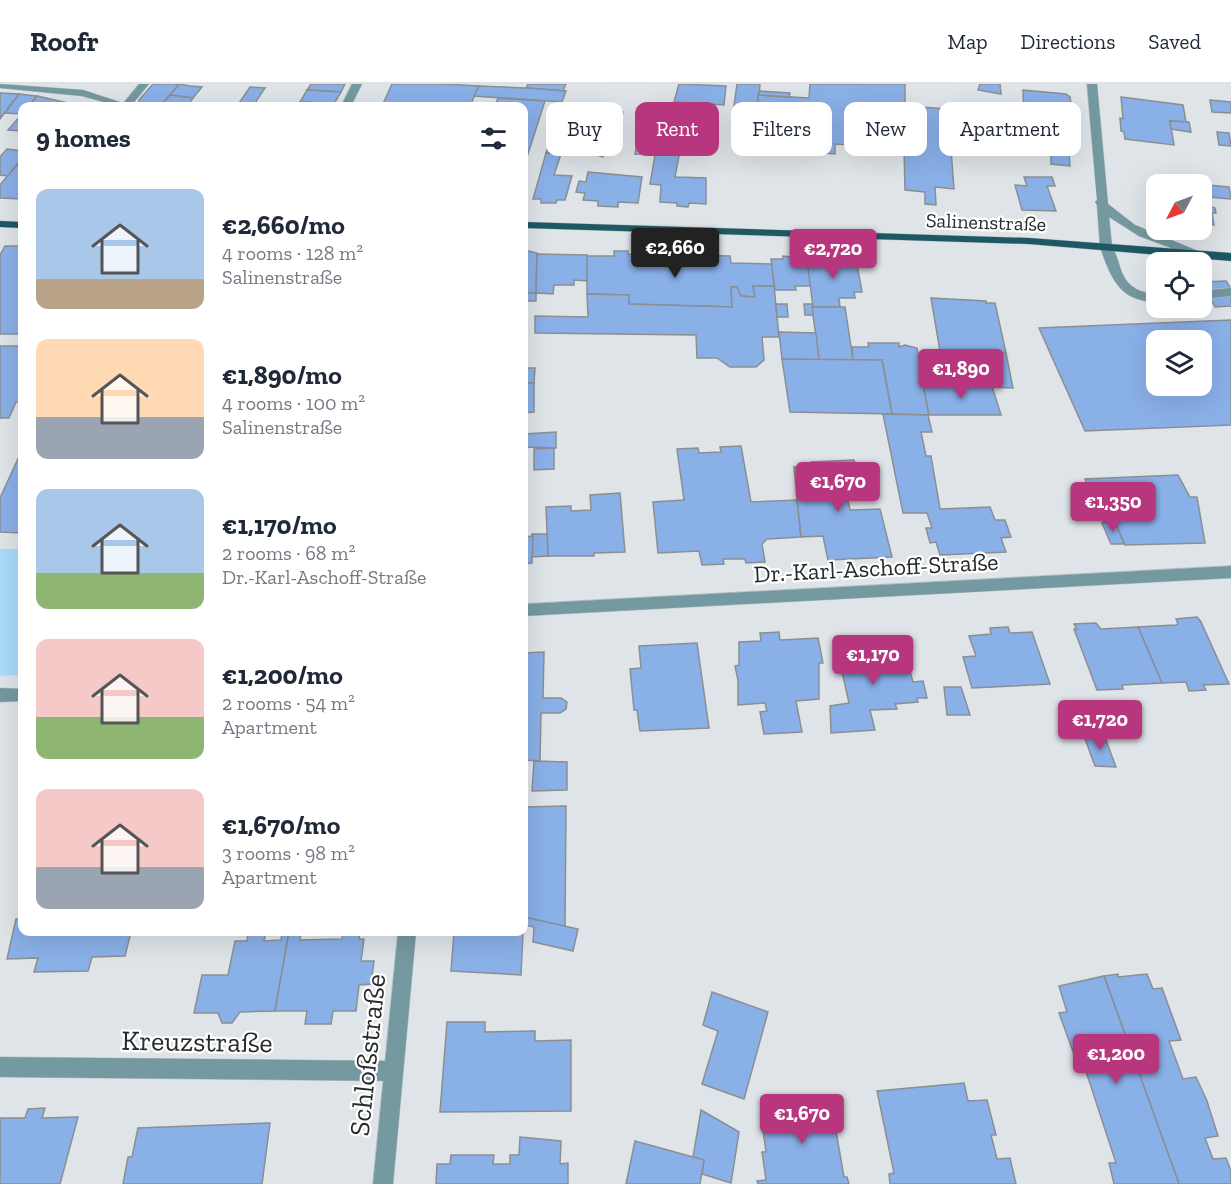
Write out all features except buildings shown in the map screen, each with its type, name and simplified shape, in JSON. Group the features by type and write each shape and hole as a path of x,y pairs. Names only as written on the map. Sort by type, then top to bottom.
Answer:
{"main road":[{"path":"0,224 18,225"},
{"name":"Salinenstraße","path":"528,225 1029,241 1179,252"},
{"name":"Salinenstraße","path":"1212,255 1231,257"}],"street":[{"path":"130,102 144,84"},
{"path":"348,102 357,84"},
{"path":"1092,84 1100,202 1106,247 1125,289 1140,297 1146,297"},
{"path":"0,86 83,93 113,102"},
{"path":"1100,202 1114,216 1134,228 1192,252"},
{"path":"1212,294 1231,292"},
{"name":"Dr.-Karl-Aschoff-Straße","path":"528,610 1231,572"},
{"path":"0,695 18,695"},
{"name":"Schloßstraße","path":"383,1184 407,936"},
{"name":"Kreuzstraße","path":"0,1067 393,1071"}],"shaded area":[{"path":"0,549 18,549 18,675 0,676"}]}
